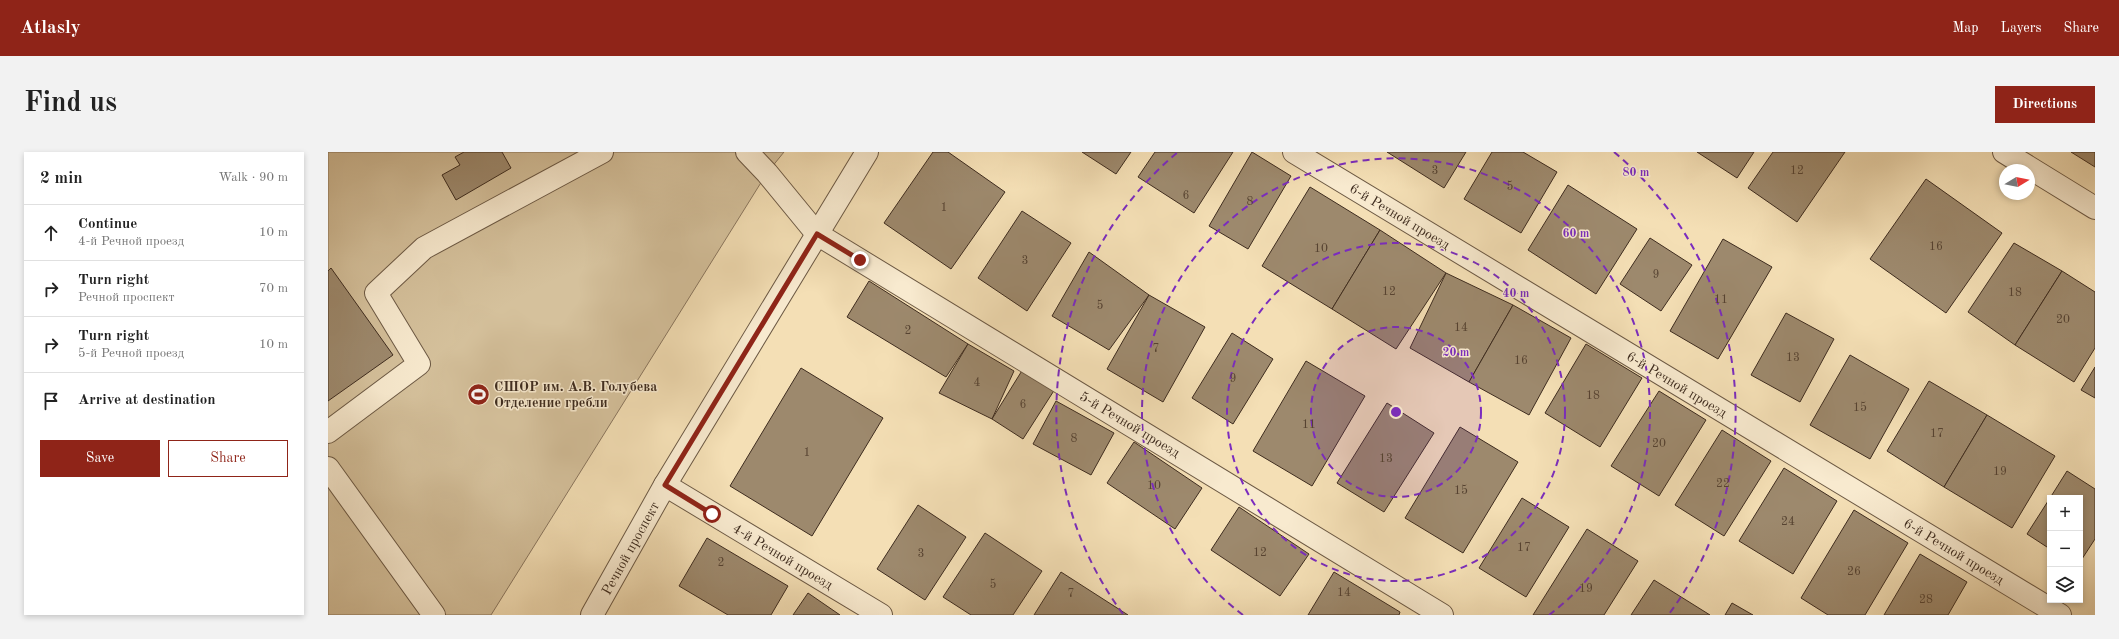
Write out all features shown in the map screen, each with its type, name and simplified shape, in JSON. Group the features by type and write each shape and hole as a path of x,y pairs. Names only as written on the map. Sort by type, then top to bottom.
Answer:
{"street":[{"path":"328,432 418,364 376,293 424,248 602,152"},
{"name":"5-й Речной проезд","path":"747,152 767,173 817,234 1442,615"},
{"name":"Речной проспект","path":"592,615 665,485 867,152"},
{"name":"6-й Речной проезд","path":"1294,152 2060,615"},
{"path":"2004,152 2095,208"},
{"path":"328,468 434,615"},
{"name":"4-й Речной проезд","path":"665,485 881,615"}],"shaded area":[{"name":"СШОР им. А.В. Голубева Отделение гребли","path":"328,152 784,152 767,173 491,615 328,615"}],"building":[{"path":"464,152 502,152 511,168 456,200 442,175 460,165 455,157"},
{"path":"933,152 948,152 1005,192 951,269 884,223"},
{"path":"1082,152 1131,152 1116,174"},
{"path":"1155,152 1233,152 1194,213 1138,177"},
{"path":"1252,152 1291,176 1248,249 1209,226"},
{"path":"1387,152 1466,152 1444,188"},
{"path":"1492,152 1523,152 1557,172 1521,233 1464,199"},
{"path":"1697,152 1754,152 1737,178"},
{"path":"1773,152 1845,152 1797,222 1748,188"},
{"path":"2071,152 2095,152 2095,167"},
{"path":"1926,179 2002,233 1946,313 1870,259"},
{"path":"1568,185 1637,229 1596,294 1528,250"},
{"path":"1310,187 1380,230 1332,309 1262,266"},
{"path":"1022,211 1071,243 1027,311 978,278"},
{"path":"1380,230 1446,273 1396,349 1332,309"},
{"path":"1650,238 1692,265 1661,311 1620,284"},
{"path":"1723,239 1772,267 1718,359 1670,331"},
{"path":"2014,243 2062,271 2015,345 1968,312"},
{"path":"1089,252 1149,295 1109,350 1052,316"},
{"path":"331,268 393,355 328,401 328,271"},
{"path":"2062,271 2095,292 2095,348 2074,382 2015,345"},
{"path":"1446,273 1513,305 1469,382 1410,348"},
{"path":"869,281 968,344 946,377 847,317"},
{"path":"1149,295 1205,327 1163,402 1107,369"},
{"path":"1513,305 1571,338 1529,415 1469,382"},
{"path":"1786,313 1834,339 1800,402 1751,375"},
{"path":"1232,333 1273,359 1233,424 1192,398"},
{"path":"968,344 1014,371 992,419 939,393"},
{"path":"1586,344 1642,378 1600,447 1545,413"},
{"path":"1850,355 1909,389 1870,459 1810,425"},
{"path":"1306,361 1365,396 1312,486 1253,451"},
{"path":"2095,367 2095,398 2081,390"},
{"path":"801,368 883,418 812,536 730,486"},
{"path":"1023,369 1055,389 1023,439 992,419"},
{"path":"1929,381 1987,415 1944,487 1887,451"},
{"path":"1659,391 1706,420 1659,496 1611,466"},
{"path":"1056,401 1114,433 1091,475 1033,444"},
{"path":"1387,403 1434,433 1384,512 1337,483"},
{"path":"1987,415 2055,456 2012,528 1944,487"},
{"path":"1460,427 1518,462 1463,553 1405,518"},
{"path":"1722,430 1771,461 1724,536 1675,505"},
{"path":"1134,442 1202,488 1175,529 1107,483"},
{"path":"1784,468 1837,501 1793,574 1739,541"},
{"path":"2067,471 2095,489 2095,539 2083,557 2083,495 2052,495"},
{"path":"1522,498 1569,527 1526,597 1479,568"},
{"path":"2047,503 2047,547 2027,534"},
{"path":"918,505 966,537 925,600 877,569"},
{"path":"1239,507 1309,554 1280,596 1211,550"},
{"path":"1854,510 1908,543 1865,615 1828,615 1801,598"},
{"path":"1587,529 1638,561 1604,615 1533,615"},
{"path":"985,533 1042,571 1013,615 971,615 943,597"},
{"path":"707,538 788,586 771,615 728,615 679,586"},
{"path":"1920,554 1967,582 1948,615 1884,615"},
{"path":"1061,572 1128,615 1034,615"},
{"path":"1334,572 1400,612 1399,615 1308,615"},
{"path":"1654,580 1710,615 1631,615"},
{"path":"808,593 840,615 793,615"},
{"path":"1732,603 1753,615 1725,615"}],"place":[{"name":"СШОР им. А.В. Голубева Отделение гребли","path":"478,394"}],"route":[{"path":"712,514 665,485 817,234 860,260"}]}
